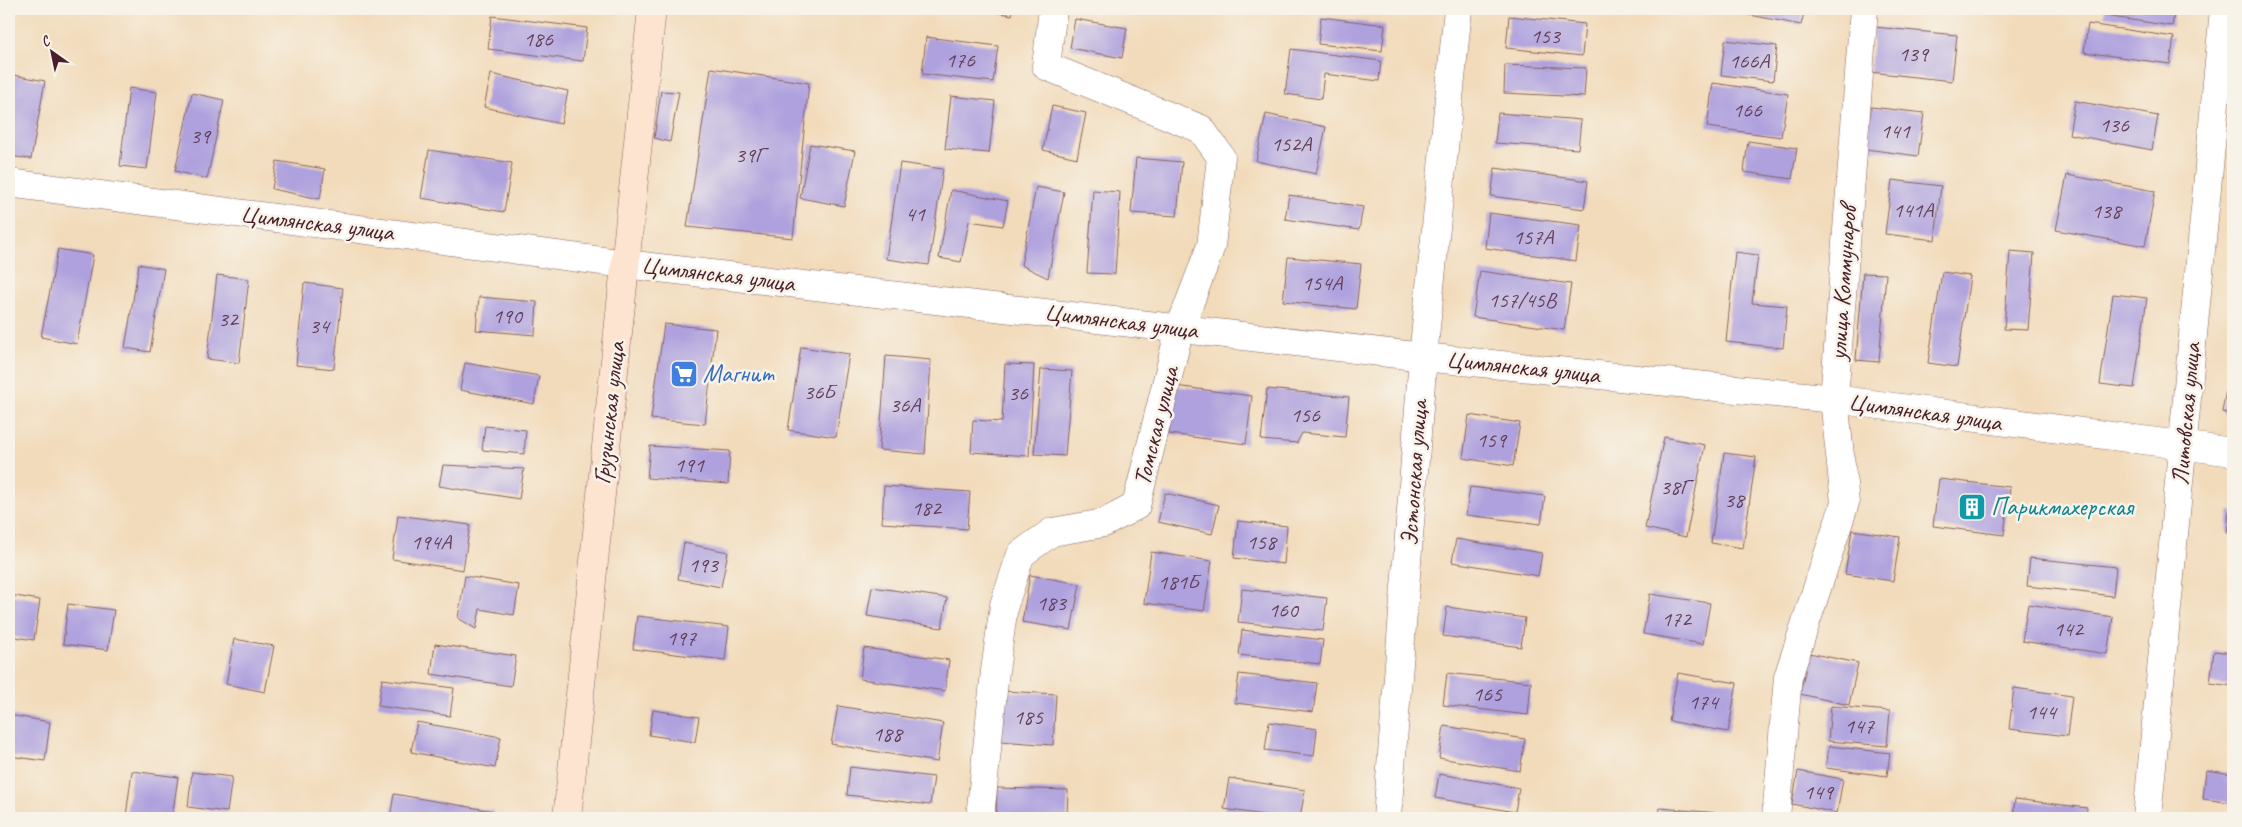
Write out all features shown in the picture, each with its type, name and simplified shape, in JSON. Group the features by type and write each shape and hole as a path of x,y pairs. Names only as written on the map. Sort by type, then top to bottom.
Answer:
{"main road":[{"name":"Грузинская улица","path":"567,818 652,9"}],"street":[{"name":"Томская улица","path":"980,818 995,671 1004,605 1021,554 1052,532 1104,523 1136,506 1180,328 1211,246 1221,157 1201,129 1046,66 1053,9"},
{"name":"Эстонская улица","path":"1387,818 1423,357 1458,9"},
{"name":"улица Коммунаров","path":"1776,818 1788,677 1844,503 1834,400 1864,9"},
{"name":"Литовская улица","path":"2147,818 2224,9"},
{"name":"Цимлянская улица","path":"9,183 625,264 1423,357 1834,400 2233,452"}],"building":[{"path":"977,9 1013,9 1012,15"},
{"path":"1719,9 1805,9 1801,25"},
{"path":"2105,9 2175,9 2172,26 2104,16"},
{"path":"492,16 587,28 583,61 488,49"},
{"path":"1509,16 1585,24 1582,56 1506,48"},
{"path":"1321,17 1385,25 1382,51 1318,44"},
{"path":"1075,19 1127,28 1122,58 1070,48"},
{"path":"2088,24 2174,37 2170,64 2084,52"},
{"path":"1874,27 1957,35 1952,81 1870,72"},
{"path":"926,37 998,46 993,82 922,74"},
{"path":"1725,40 1777,46 1773,81 1721,75"},
{"path":"1291,49 1381,61 1379,81 1324,74 1321,99 1285,94"},
{"path":"1505,65 1586,68 1584,97 1504,93"},
{"path":"711,68 809,83 793,238 687,227"},
{"path":"491,74 568,91 561,124 484,107"},
{"path":"14,75 45,81 31,159 9,156 9,105"},
{"path":"1713,83 1788,94 1781,137 1707,127"},
{"path":"129,88 157,92 147,169 120,166"},
{"path":"661,91 679,92 670,142 654,138"},
{"path":"192,93 224,100 207,179 175,171"},
{"path":"951,96 995,101 989,153 945,149"},
{"path":"2075,101 2158,116 2152,150 2069,134"},
{"path":"1052,106 1086,113 1077,158 1043,150"},
{"path":"1871,107 1924,113 1918,156 1866,149"},
{"path":"1498,113 1581,120 1578,149 1495,143"},
{"path":"1266,114 1326,127 1316,174 1256,161"},
{"path":"1748,141 1797,148 1792,179 1744,172"},
{"path":"810,144 855,151 844,206 800,198"},
{"path":"429,150 512,163 504,212 421,198"},
{"path":"1136,158 1182,162 1177,216 1131,213"},
{"path":"277,161 325,169 320,199 272,189"},
{"path":"900,163 943,169 929,265 886,259"},
{"path":"1495,168 1588,181 1584,209 1491,196"},
{"path":"2067,175 2155,191 2145,246 2056,230"},
{"path":"1892,180 1941,186 1935,240 1885,234"},
{"path":"1036,187 1064,192 1048,278 1021,265"},
{"path":"951,190 1008,201 1003,226 969,221 961,262 939,258"},
{"path":"1093,190 1120,192 1115,274 1087,273"},
{"path":"1289,195 1363,207 1359,230 1285,219"},
{"path":"1489,213 1581,225 1576,261 1485,248"},
{"path":"58,249 93,255 77,344 41,337"},
{"path":"2010,251 2034,253 2028,330 2004,329"},
{"path":"1735,252 1758,255 1752,303 1787,306 1783,348 1726,342"},
{"path":"1288,257 1361,264 1356,309 1283,301"},
{"path":"139,264 164,269 150,352 125,348"},
{"path":"1480,271 1571,284 1564,330 1473,317"},
{"path":"1942,272 1970,276 1957,367 1928,363"},
{"path":"1863,273 1886,274 1879,362 1856,360"},
{"path":"217,275 249,279 239,363 207,359"},
{"path":"304,283 343,288 334,369 296,365"},
{"path":"2113,294 2147,298 2134,388 2100,384"},
{"path":"479,297 537,302 535,335 476,330"},
{"name":"Магнит","path":"664,324 716,329 705,424 651,419"},
{"path":"801,347 849,354 836,437 788,430"},
{"path":"886,356 931,360 925,454 879,450"},
{"path":"2233,358 2233,414 2222,412"},
{"path":"465,363 539,376 534,404 460,390"},
{"path":"1005,364 1034,365 1029,456 971,452 973,420 1002,422"},
{"path":"1041,369 1072,371 1065,456 1034,454"},
{"path":"1175,386 1252,396 1246,444 1169,434"},
{"path":"1267,389 1349,397 1345,437 1302,433 1297,443 1261,440"},
{"path":"1469,415 1520,423 1513,466 1463,458"},
{"path":"485,426 526,430 524,454 482,450"},
{"path":"1664,437 1705,445 1686,537 1645,528"},
{"path":"650,446 730,451 728,484 647,478"},
{"path":"1724,453 1756,457 1743,548 1711,543"},
{"path":"443,465 524,469 519,499 439,486"},
{"name":"Парикмахерская","path":"1939,479 2010,487 2004,535 1933,526"},
{"path":"884,486 970,492 967,529 882,523"},
{"path":"1470,487 1545,496 1541,524 1466,515"},
{"path":"1165,493 1219,505 1212,534 1158,522"},
{"path":"2229,511 2233,511 2233,533 2227,533"},
{"path":"398,515 470,525 463,570 392,559"},
{"path":"1238,521 1287,526 1284,564 1234,558"},
{"path":"1852,530 1900,537 1893,581 1845,574"},
{"path":"1456,539 1542,553 1538,576 1452,562"},
{"path":"684,543 728,552 721,587 678,579"},
{"path":"1151,552 1212,561 1204,611 1144,603"},
{"path":"2030,558 2116,567 2113,596 2027,586"},
{"path":"1030,575 1080,584 1071,630 1022,622"},
{"path":"465,576 519,585 514,615 480,609 476,629 458,618"},
{"path":"872,587 947,598 942,628 867,616"},
{"path":"1242,589 1327,598 1323,631 1238,622"},
{"path":"1650,594 1710,603 1703,644 1643,634"},
{"path":"9,595 40,600 34,640 9,636"},
{"path":"68,604 114,610 108,650 63,644"},
{"path":"2028,604 2113,617 2107,654 2022,641"},
{"path":"1447,607 1525,618 1521,647 1443,636"},
{"path":"637,616 729,627 725,660 633,649"},
{"path":"1242,630 1323,640 1320,664 1239,655"},
{"path":"234,639 274,646 265,692 226,684"},
{"path":"435,644 516,656 511,686 431,674"},
{"path":"864,648 949,660 945,691 860,679"},
{"path":"2214,651 2233,653 2233,686 2210,683"},
{"path":"1809,653 1858,663 1849,705 1800,694"},
{"path":"1447,673 1531,682 1528,715 1443,705"},
{"path":"1678,673 1737,683 1728,732 1669,721"},
{"path":"1239,674 1317,683 1313,712 1235,703"},
{"path":"382,679 454,688 450,716 378,706"},
{"path":"2014,688 2072,696 2067,736 2009,729"},
{"path":"1004,691 1056,694 1053,745 1000,741"},
{"path":"838,706 943,723 937,762 831,744"},
{"path":"1831,706 1890,711 1887,746 1828,741"},
{"path":"653,710 699,717 695,742 649,735"},
{"path":"9,715 50,722 45,761 9,756"},
{"path":"417,722 501,737 495,768 411,752"},
{"path":"1269,722 1317,729 1314,756 1265,750"},
{"path":"1444,726 1525,739 1520,771 1439,758"},
{"path":"1829,746 1890,753 1887,776 1826,768"},
{"path":"850,767 934,777 930,805 847,795"},
{"path":"2206,770 2233,774 2233,803 2203,799"},
{"path":"132,771 178,777 172,818 126,816"},
{"path":"1798,771 1843,779 1837,813 1792,804"},
{"path":"192,772 232,777 227,812 188,807"},
{"path":"1439,774 1519,788 1515,812 1435,798"},
{"path":"1229,778 1305,790 1300,818 1283,818 1224,809"},
{"path":"997,788 1068,790 1067,818 996,818"},
{"path":"394,794 493,811 492,818 390,818"},
{"path":"2015,799 2087,808 2086,818 2013,818"},
{"path":"1660,808 1729,814 1729,818 1659,818"},
{"path":"1197,815 1218,817 1218,818 1196,818"}],"place":[{"name":"Магнит","path":"684,374"},
{"name":"Парикмахерская","path":"1972,507"}]}
